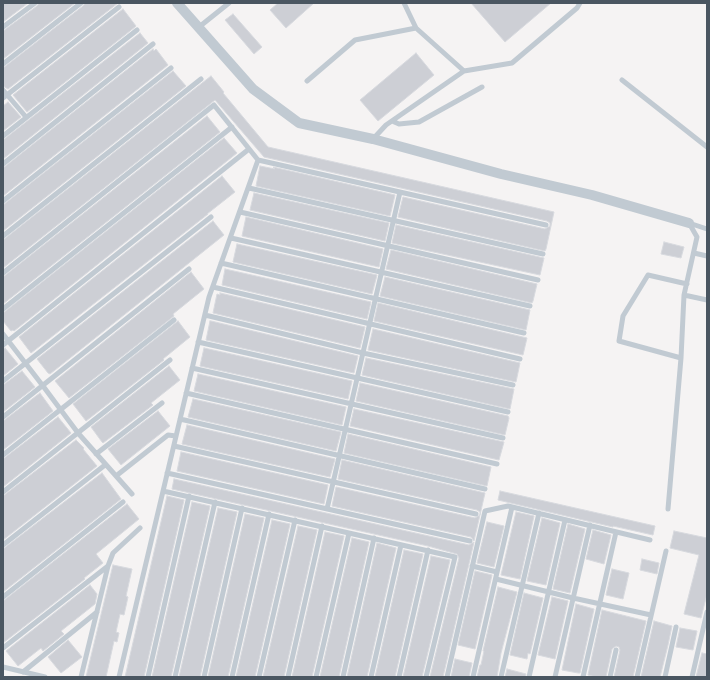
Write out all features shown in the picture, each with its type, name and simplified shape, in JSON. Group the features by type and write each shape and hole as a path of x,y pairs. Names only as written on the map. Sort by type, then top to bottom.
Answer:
{"street":[{"path":"177,3 253,89 299,123 373,139 502,174 592,195 689,223"}],"lane":[{"path":"3,27 35,3"},
{"path":"3,64 81,3"},
{"path":"198,28 229,3"},
{"path":"404,3 416,28 464,71"},
{"path":"373,139 386,125 464,71 512,63 577,8 580,3"},
{"path":"5,96 119,7"},
{"path":"307,81 355,40 416,28"},
{"path":"3,136 137,30"},
{"path":"3,164 152,44"},
{"path":"3,201 171,68"},
{"path":"3,236 201,79"},
{"path":"622,80 707,147"},
{"path":"392,121 399,124 419,122 482,87"},
{"path":"3,90 5,96 26,117"},
{"path":"3,273 214,105 258,160 546,225"},
{"path":"3,309 232,127"},
{"path":"3,344 249,149"},
{"path":"119,677 205,315 221,263 258,160"},
{"path":"248,188 543,254"},
{"path":"327,509 400,192"},
{"path":"240,212 538,280"},
{"path":"3,381 211,217"},
{"path":"689,223 707,229"},
{"path":"668,509 681,358 684,295 697,237 689,223"},
{"path":"231,238 530,306"},
{"path":"694,253 707,256"},
{"path":"221,263 524,333"},
{"path":"3,418 189,269"},
{"path":"681,358 619,341 623,316 648,275 687,284"},
{"path":"213,287 520,359"},
{"path":"684,295 707,300"},
{"path":"205,315 363,353 514,385"},
{"path":"3,455 174,320"},
{"path":"3,334 78,433 132,494"},
{"path":"198,342 508,412"},
{"path":"3,492 170,360"},
{"path":"192,368 503,438"},
{"path":"186,393 497,464"},
{"path":"96,454 162,403"},
{"path":"180,419 485,489"},
{"path":"116,476 168,434 176,436"},
{"path":"174,446 476,514"},
{"path":"3,545 105,464"},
{"path":"167,473 470,541"},
{"path":"163,491 455,557 426,677"},
{"path":"148,677 189,496"},
{"path":"3,597 123,502"},
{"path":"175,677 215,502"},
{"path":"447,677 485,511 508,506 650,540"},
{"path":"473,677 512,507"},
{"path":"204,677 242,508"},
{"path":"501,677 539,513"},
{"path":"232,677 269,514"},
{"path":"259,677 295,520"},
{"path":"529,677 565,520"},
{"path":"555,677 590,525"},
{"path":"288,677 322,526"},
{"path":"81,677 108,566 113,553 140,528"},
{"path":"316,677 349,532"},
{"path":"583,677 616,532"},
{"path":"343,677 374,538"},
{"path":"371,677 401,545"},
{"path":"399,677 428,550"},
{"path":"637,677 666,551"},
{"path":"3,648 108,566"},
{"path":"472,566 497,572"},
{"path":"496,579 651,615"},
{"path":"23,672 97,612"},
{"path":"692,677 707,612"},
{"path":"665,677 676,627"},
{"path":"610,677 616,650"},
{"path":"3,667 45,677"}],"building":[{"path":"3,3 28,3 3,22"},
{"path":"39,3 75,3 3,59 3,31"},
{"path":"85,3 118,3 8,89 3,86 3,68"},
{"path":"278,3 314,3 286,28 270,10"},
{"path":"471,3 551,3 505,42"},
{"path":"123,9 136,26 27,112 13,95"},
{"path":"233,14 262,47 254,54 225,20"},
{"path":"140,33 148,43 3,159 3,140"},
{"path":"153,49 154,51 156,49 168,65 3,196 3,168"},
{"path":"416,53 434,75 378,121 360,100"},
{"path":"173,71 186,86 3,231 3,205"},
{"path":"211,76 224,92 223,93 268,147 554,212 545,251 398,217 403,197 545,229 550,226 550,223 547,221 264,157 215,100 3,268 3,240"},
{"path":"8,102 21,117 3,131 3,106"},
{"path":"207,116 220,132 3,304 3,277"},
{"path":"224,138 237,153 14,331 11,331 3,321 3,313"},
{"path":"260,166 275,169 273,167 395,195 390,216 256,186"},
{"path":"222,176 235,192 31,353 19,337"},
{"path":"254,193 389,223 385,241 250,210"},
{"path":"246,217 383,249 379,267 242,236"},
{"path":"213,221 224,235 50,374 48,373 37,359"},
{"path":"396,225 544,258 540,275 392,243"},
{"path":"664,242 684,247 681,258 661,254"},
{"path":"237,244 377,275 372,294 233,262"},
{"path":"391,250 537,284 533,301 532,303 386,269"},
{"path":"225,269 371,302 367,319 222,285"},
{"path":"191,272 204,289 173,314 174,316 69,398 55,381"},
{"path":"385,277 530,310 526,330 380,296"},
{"path":"220,293 365,327 360,348 213,313 217,294 220,295"},
{"path":"378,303 527,338 523,355 374,321"},
{"path":"178,321 190,337 163,359 164,360 86,421 73,404"},
{"path":"210,321 358,356 354,373 206,340"},
{"path":"373,329 520,363 516,382 368,350"},
{"path":"5,348 18,364 3,376 3,349"},
{"path":"204,348 352,381 348,399 200,366"},
{"path":"366,358 514,389 510,409 362,375"},
{"path":"169,366 180,380 151,403 153,405 103,443 91,427"},
{"path":"22,371 35,387 3,412 3,385"},
{"path":"198,374 346,407 342,425 194,391"},
{"path":"360,383 508,416 509,418 505,435 356,401"},
{"path":"40,393 53,411 3,450 3,421"},
{"path":"193,399 341,432 336,451 188,417"},
{"path":"354,409 504,442 499,460 350,426"},
{"path":"158,411 170,426 121,465 108,449"},
{"path":"58,417 71,433 3,487 3,459"},
{"path":"187,425 335,459 330,477 182,444"},
{"path":"348,434 491,467 487,486 344,453"},
{"path":"76,440 97,466 3,540 3,496"},
{"path":"181,452 328,485 324,504 177,471"},
{"path":"342,460 485,493 480,515 480,512 477,510 338,479"},
{"path":"102,473 121,499 3,592 3,549"},
{"path":"174,479 469,545 474,542 443,677 430,677 459,558 457,554 428,546 172,489"},
{"path":"336,487 475,518 480,515 474,541 471,537 332,506"},
{"path":"500,491 655,526 653,535 498,500"},
{"path":"167,496 184,500 144,677 125,677"},
{"path":"192,502 210,506 171,677 152,677"},
{"path":"127,504 139,519 96,554 103,563 84,578 85,579 3,643 3,601"},
{"path":"218,508 237,512 200,677 179,677"},
{"path":"516,512 534,516 520,579 501,575"},
{"path":"245,514 264,518 228,677 208,677"},
{"path":"542,518 560,523 546,585 527,581"},
{"path":"272,520 290,524 255,677 236,677"},
{"path":"487,522 504,526 494,567 477,563"},
{"path":"568,524 585,529 570,593 553,589"},
{"path":"298,526 317,530 284,677 263,677"},
{"path":"593,530 611,535 604,564 586,559"},
{"path":"674,531 707,538 707,594 701,618 684,614 699,555 670,548"},
{"path":"325,532 344,536 312,677 292,677"},
{"path":"352,538 369,542 339,677 320,677"},
{"path":"377,543 396,548 367,677 347,677"},
{"path":"404,550 423,554 395,677 375,677"},
{"path":"431,556 450,560 422,677 403,677"},
{"path":"642,559 659,563 657,574 640,570"},
{"path":"113,565 132,569 126,596 128,597 124,615 120,614 116,632 119,633 117,642 114,641 106,677 86,677"},
{"path":"612,569 629,573 623,599 606,595"},
{"path":"475,571 492,575 475,649 458,645"},
{"path":"90,585 97,594 95,604 61,631 64,634 43,651 41,648 18,666 6,651"},
{"path":"498,587 517,592 501,653 497,677 477,677 481,665"},
{"path":"524,593 543,598 530,654 528,653 527,659 510,655"},
{"path":"552,597 568,601 555,659 538,655"},
{"path":"576,604 594,609 580,673 562,670"},
{"path":"602,610 646,621 633,677 614,677 620,650 619,647 616,646 612,649 606,677 588,675"},
{"path":"654,621 672,626 668,645 660,677 641,677"},
{"path":"680,628 697,631 693,650 676,647"},
{"path":"68,640 82,657 61,673 48,657"},
{"path":"702,653 707,654 707,677 696,677"},
{"path":"455,659 472,663 469,677 451,677"},
{"path":"507,669 526,674 525,677 505,677"}]}
